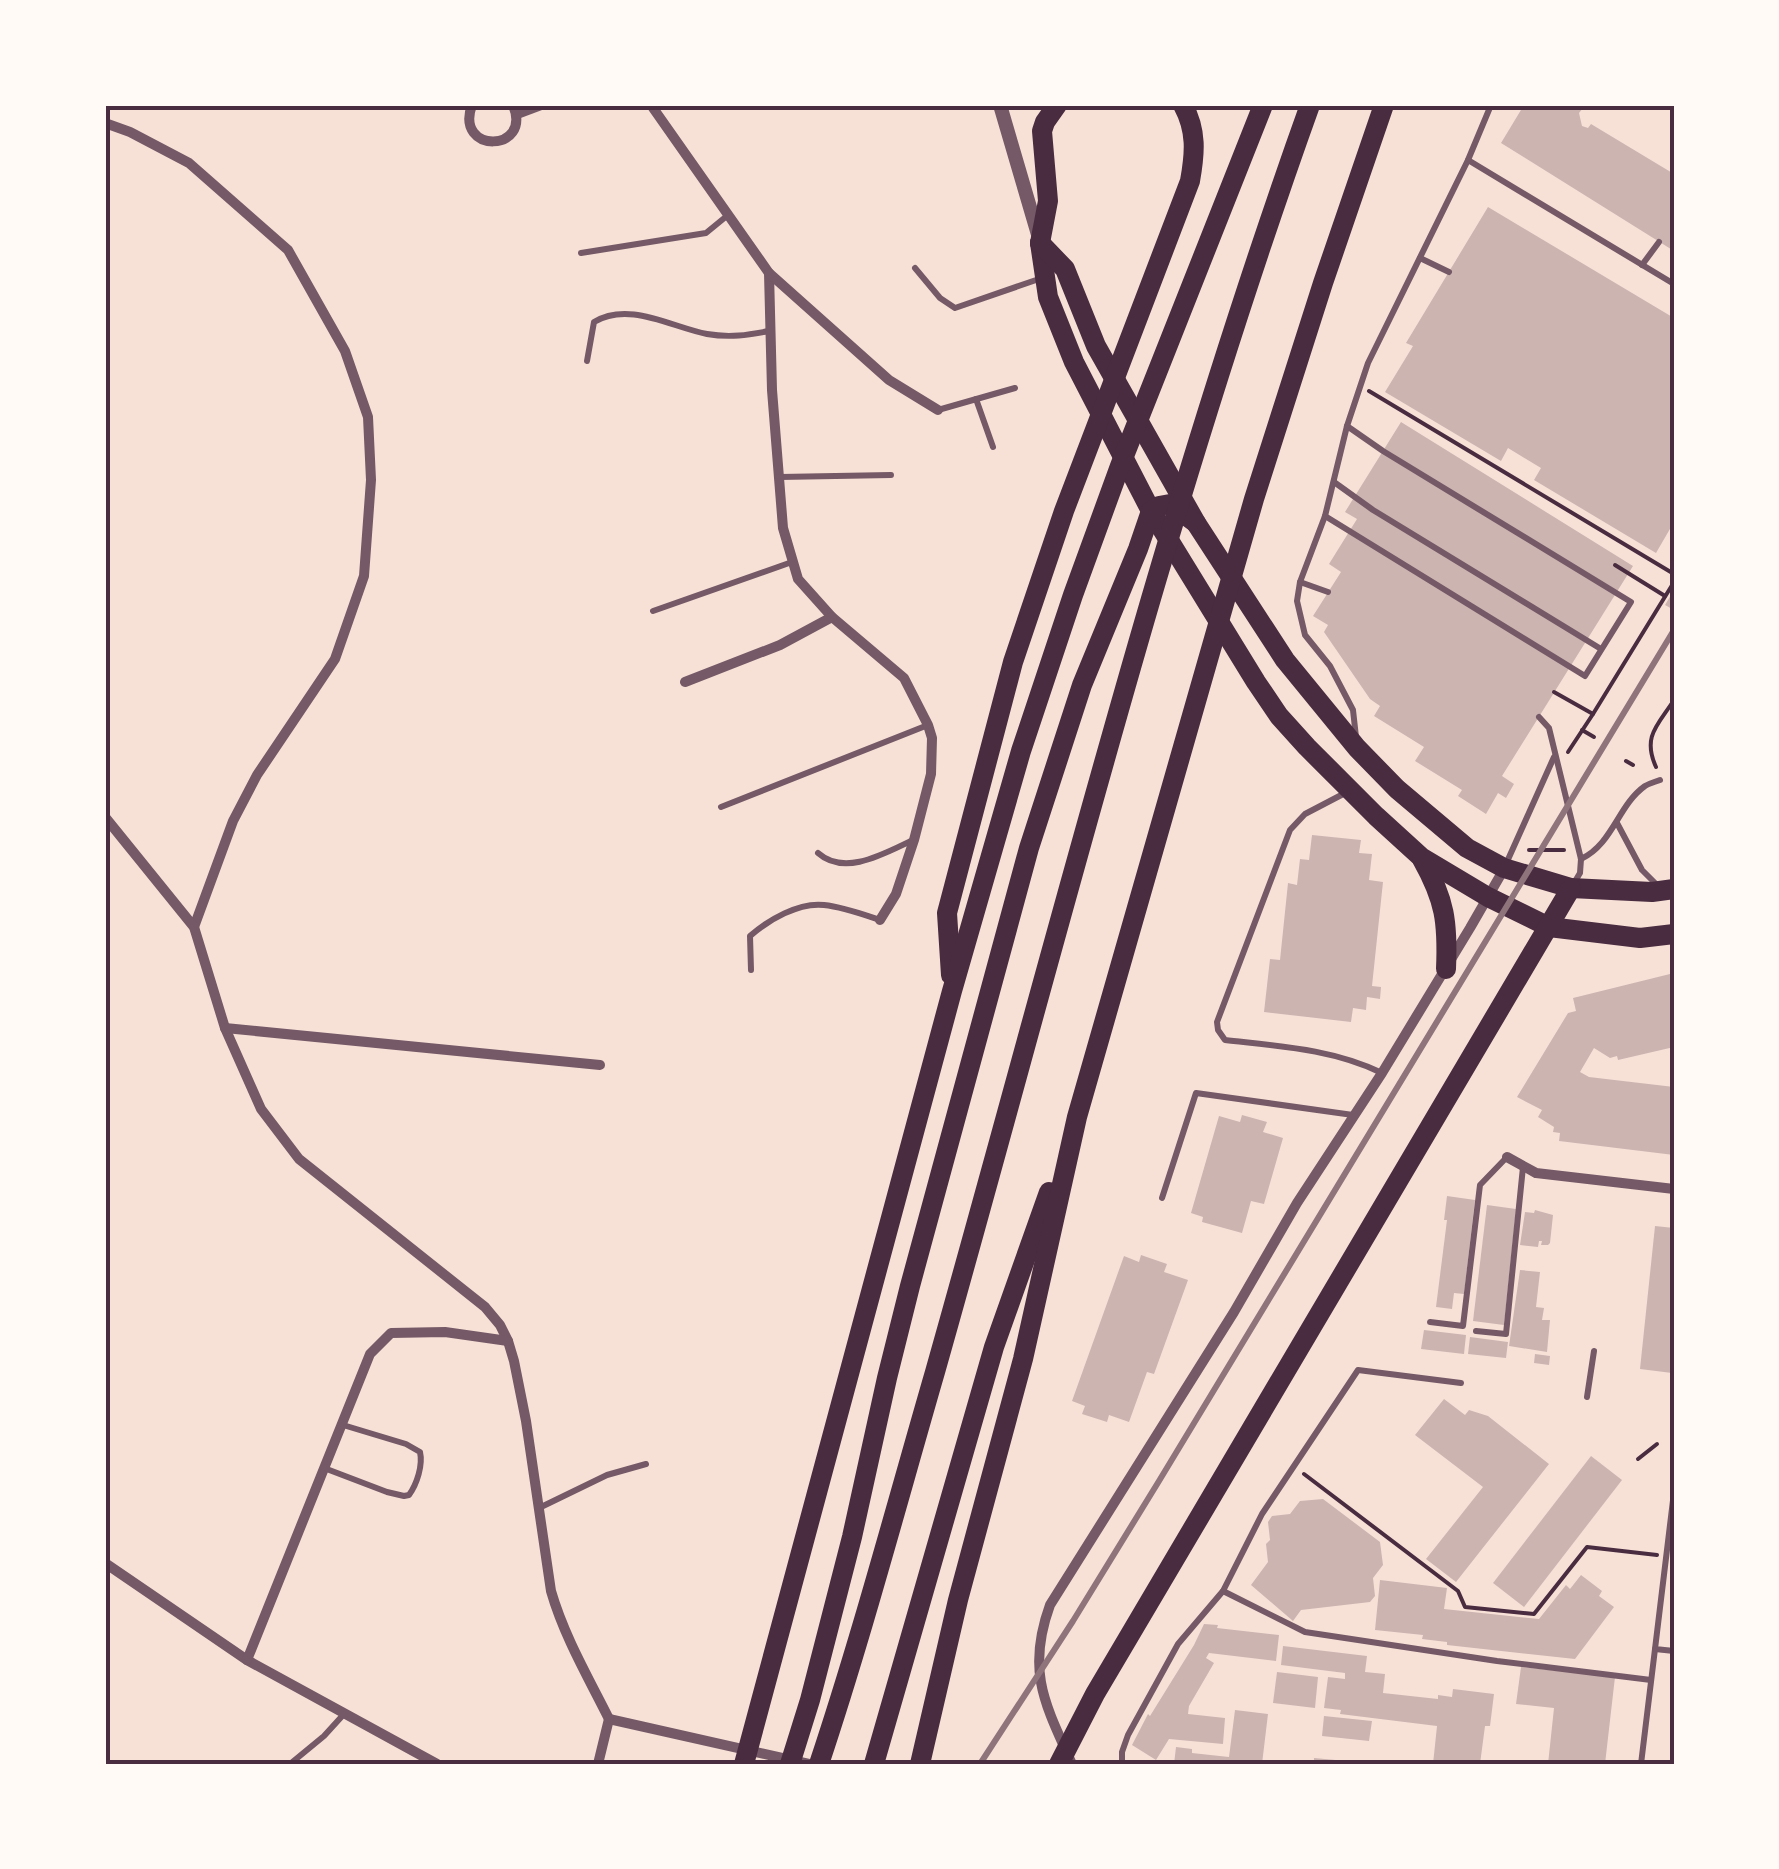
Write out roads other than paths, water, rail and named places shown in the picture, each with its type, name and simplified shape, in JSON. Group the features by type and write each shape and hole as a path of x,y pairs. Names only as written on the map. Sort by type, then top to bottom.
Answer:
{"highway":[{"path":"1057,105 1042,131 1048,201 1040,244 1048,297 1074,362 1150,511 1279,716 1421,857 1488,897 1549,927 1640,938 1674,934"},
{"path":"952,991 947,913 1013,662 1064,511 1190,181 1196,150 1191,120 1183,105"},
{"path":"744,1764 952,991 1021,750 1088,554 1263,105"},
{"path":"819,1764 855,1652 1202,430 1310,105"},
{"path":"920,1764 958,1600 1023,1359 1077,1117 1254,499 1384,105"},
{"path":"1040,244 1065,269 1096,346 1196,523 1285,660 1397,789 1467,848 1504,868 1571,888 1668,890"},
{"path":"790,1764 848,1554 910,1286 1022,875 1077,699 1150,511 1170,504 1196,523"},
{"path":"1421,857 1446,919 1446,969"},
{"path":"1047,1764 1094,1694 1571,888"},
{"path":"874,1764 994,1348 1077,1117"},
{"path":"1059,1764 1094,1694"}],"street":[{"path":"472,105 468,119 474,133 494,142 514,130 515,109 541,105"},
{"path":"651,105 769,273 889,380 938,410"},
{"path":"1000,105 1040,244"},
{"path":"105,123 190,163 288,250 344,351 368,417 371,480 364,576 335,659 257,775 234,820 194,927"},
{"path":"769,273 772,390 783,528 798,579 832,616 904,678 932,738 930,774 914,840 896,894 880,920"},
{"path":"684,682 780,645 832,616"},
{"path":"105,817 194,927 225,1028 261,1109 299,1159 500,1325 508,1342 526,1421 551,1591 558,1615 609,1719 598,1764"},
{"path":"1072,1764 1047,1710 1040,1676 1038,1648 1050,1605 1234,1312 1297,1203 1356,1116 1504,868"},
{"path":"225,1028 600,1065"},
{"path":"1507,1157 1536,1173 1674,1189"},
{"path":"247,1660 370,1354 391,1332 445,1332 508,1342"},
{"path":"105,1564 247,1660 438,1764"},
{"path":"609,1719 809,1764"}],"lane":[{"path":"1358,748 1353,710 1330,666 1305,635 1297,601 1300,582 1325,516 1368,363 1491,105"},
{"path":"1468,160 1674,284"},
{"path":"581,253 706,232 728,215"},
{"path":"1642,265 1659,242"},
{"path":"1420,258 1448,272"},
{"path":"915,268 940,298 955,308 1045,278"},
{"path":"587,360 594,322 607,315 627,312 707,334 738,338 771,330"},
{"path":"938,410 1014,388"},
{"path":"976,399 993,447"},
{"path":"1325,516 1585,676 1631,602 1348,426"},
{"path":"779,477 891,475"},
{"path":"1334,482 1373,510 1601,649"},
{"path":"653,611 793,562"},
{"path":"1300,582 1328,592"},
{"path":"1539,717 1549,728 1580,859 1580,873 1571,888"},
{"path":"721,808 928,725"},
{"path":"1504,868 1555,756"},
{"path":"1580,859 1594,852 1644,787 1660,780"},
{"path":"1350,790 1305,814 1290,830 1217,1022 1225,1040 1316,1050 1382,1073"},
{"path":"1617,822 1642,870 1668,890"},
{"path":"818,853 828,862 850,864 914,840"},
{"path":"750,970 750,936 784,914 821,904 880,920"},
{"path":"1162,1198 1196,1093 1356,1116"},
{"path":"1430,1322 1464,1326 1480,1185 1507,1157"},
{"path":"1476,1331 1506,1334 1523,1166"},
{"path":"1587,1396 1594,1352"},
{"path":"1122,1764 1128,1734 1178,1644 1223,1591 1262,1514 1358,1370 1462,1383"},
{"path":"324,1468 396,1495 404,1496 413,1490 420,1452 342,1424"},
{"path":"539,1508 607,1475 646,1464"},
{"path":"1641,1764 1674,1492"},
{"path":"1223,1591 1305,1632 1651,1680"},
{"path":"1655,1649 1674,1651"},
{"path":"290,1764 324,1736 345,1712"}],"railway":[{"path":"980,1764 1159,1481 1674,630"}]}
